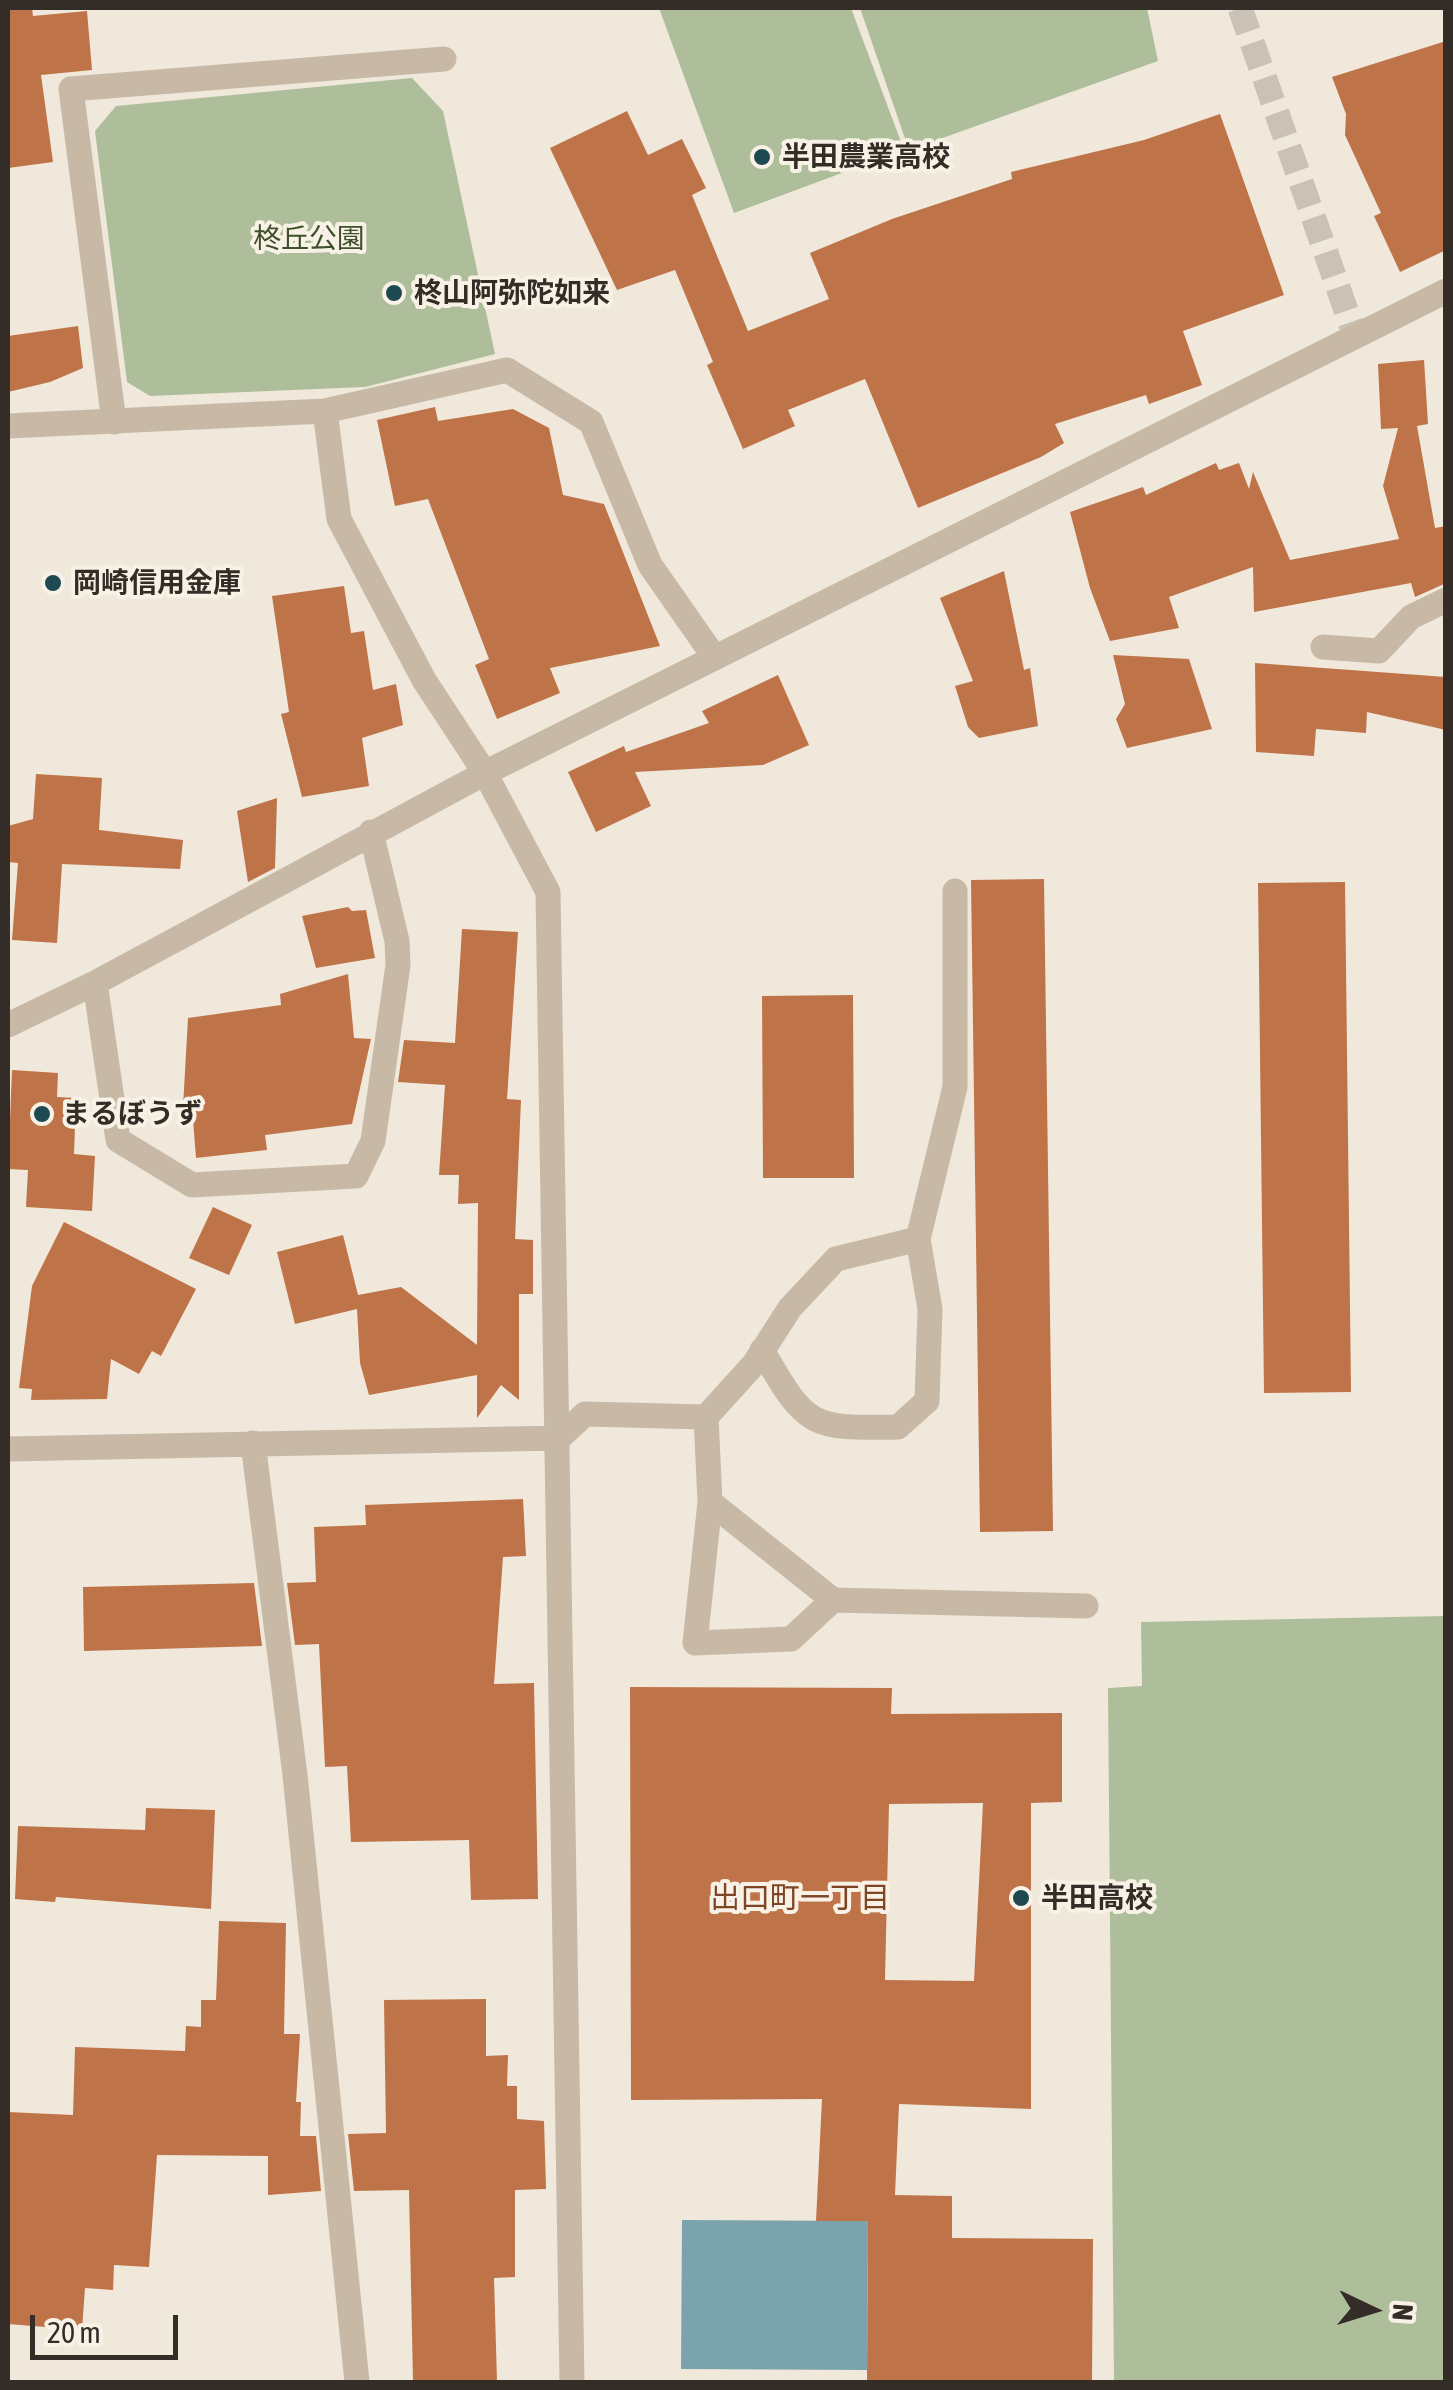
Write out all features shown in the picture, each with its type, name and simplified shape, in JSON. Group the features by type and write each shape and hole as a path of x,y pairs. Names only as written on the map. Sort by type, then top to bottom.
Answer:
{"street":[{"path":"114,422 71,89 444,60"},
{"path":"8,1025 95,983 485,773 1446,290"},
{"path":"8,426 325,411 508,370 591,422 650,565 715,658"},
{"path":"325,411 339,520 424,680 485,773 548,892 572,2382"},
{"path":"1324,647 1379,651 1411,617 1446,600"},
{"path":"95,983 118,1140 192,1185 356,1176 373,1142 398,965 398,941 371,832"},
{"path":"762,1350 792,1402 831,1429 898,1428 927,1401 930,1310 918,1239 955,1087 955,892"},
{"path":"833,1600 792,1640 696,1643 710,1502 706,1418 762,1350 790,1308 836,1260 918,1239"},
{"path":"8,1448 559,1438 585,1414 706,1418"},
{"path":"253,1443 294,1775 357,2382"},
{"path":"710,1502 833,1600 1086,1606"}],"green space":[{"path":"659,8 851,8 904,150 734,213"},
{"path":"860,8 1147,8 1158,61 909,150"},
{"name":"柊丘公園","path":"412,78 443,111 495,354 365,387 150,396 127,382 95,131 116,106"},
{"path":"1445,1616 1445,2382 1114,2382 1108,1688 1142,1686 1141,1622"}],"water":[{"path":"682,2220 868,2221 867,2370 681,2369"}],"building":[{"path":"32,8 33,16 87,11 92,70 41,75 53,162 8,168 8,10"},
{"path":"1446,41 1446,250 1400,272 1374,216 1381,213 1345,135 1346,114 1332,77"},
{"path":"627,111 648,155 682,139 706,188 692,195 748,331 829,299 810,253 892,219 1012,179 1011,172 1144,140 1220,114 1284,295 1183,331 1202,385 1149,404 1146,395 1055,424 1064,443 1041,457 918,508 865,379 788,410 795,426 743,449 707,365 713,362 675,270 617,290 550,148"},
{"path":"78,326 83,368 50,382 8,392 8,336"},
{"path":"1424,360 1428,424 1417,426 1435,528 1446,526 1444,584 1415,597 1411,583 1254,612 1253,567 1169,597 1179,628 1110,641 1090,588 1070,512 1143,487 1146,495 1216,463 1219,470 1239,463 1249,489 1253,472 1290,560 1399,539 1383,486 1398,428 1381,429 1378,364"},
{"path":"435,407 438,421 513,409 549,428 563,495 604,504 660,646 550,668 560,693 497,719 475,665 489,659 428,499 395,506 377,420"},
{"path":"1004,571 1024,670 1030,668 1038,726 979,738 968,727 955,686 973,681 940,598"},
{"path":"344,586 351,633 364,631 373,690 396,684 403,725 362,738 369,786 302,797 281,714 289,712 272,596"},
{"path":"1113,655 1189,659 1212,729 1127,748 1116,719 1125,704"},
{"path":"1255,663 1446,677 1446,730 1367,712 1366,733 1316,729 1314,756 1256,752"},
{"path":"778,675 809,745 763,765 635,772 651,806 596,832 568,772 624,746 626,752 709,723 702,711"},
{"path":"36,774 102,778 99,830 183,840 180,869 62,864 57,943 12,940 18,863 8,862 8,826 33,819"},
{"path":"277,798 275,868 248,882 237,811"},
{"path":"1044,879 1053,1531 980,1532 971,880"},
{"path":"1345,882 1351,1392 1264,1393 1258,883"},
{"path":"348,907 352,911 366,910 375,958 316,968 302,916"},
{"path":"462,929 518,932 507,1099 521,1100 515,1239 533,1240 533,1294 519,1294 519,1400 501,1385 477,1418 477,1375 369,1395 360,1363 357,1309 295,1324 277,1252 343,1235 358,1295 401,1287 477,1345 478,1203 458,1204 459,1175 439,1175 445,1085 398,1082 404,1040 455,1043"},
{"path":"348,974 354,1038 371,1039 352,1124 265,1135 267,1150 196,1158 192,1107 183,1107 188,1018 281,1005 280,994"},
{"path":"853,995 854,1178 763,1178 762,996"},
{"path":"12,1070 58,1073 57,1097 76,1098 74,1154 95,1156 92,1211 26,1207 28,1170 8,1169"},
{"path":"213,1207 252,1225 229,1275 189,1258"},
{"path":"64,1222 196,1289 161,1356 152,1351 139,1374 111,1359 107,1399 31,1400 32,1389 19,1388 32,1286"},
{"path":"523,1499 526,1556 503,1557 494,1684 534,1683 538,1899 471,1900 469,1840 351,1842 347,1766 325,1767 319,1644 295,1645 287,1583 316,1582 314,1527 366,1525 365,1505"},
{"path":"254,1583 262,1646 84,1651 83,1587"},
{"path":"630,1687 892,1688 891,1714 1062,1713 1062,1802 1031,1803 1031,2109 899,2104 895,2195 952,2196 952,2238 1093,2239 1092,2382 867,2382 868,2221 816,2221 822,2099 631,2100","holes":["983,1803 974,1981 885,1980 889,1804"]},
{"path":"146,1808 215,1810 211,1909 56,1897 55,1902 15,1899 18,1826 145,1830"},
{"path":"219,1921 286,1923 284,2034 300,2034 296,2102 301,2102 300,2136 316,2136 321,2191 268,2195 268,2156 157,2155 149,2267 114,2265 113,2290 85,2288 82,2330 8,2324 8,2112 73,2115 75,2047 185,2051 186,2026 201,2027 201,2000 216,2000"},
{"path":"486,1999 486,2056 508,2055 507,2086 517,2086 517,2119 544,2121 546,2189 515,2190 515,2277 494,2278 497,2382 413,2382 409,2190 354,2191 348,2134 386,2133 384,2000"}],"tunnel":[{"path":"1240,8 1355,336"}],"place":[{"name":"半田農業高校","path":"762,157"},
{"name":"柊山阿弥陀如来","path":"394,293"},
{"name":"岡崎信用金庫","path":"53,583"},
{"name":"まるぼうず","path":"42,1114"},
{"name":"半田高校","path":"1021,1898"}],"district":[{"name":"出口町一丁目","path":"800,1899"}]}
